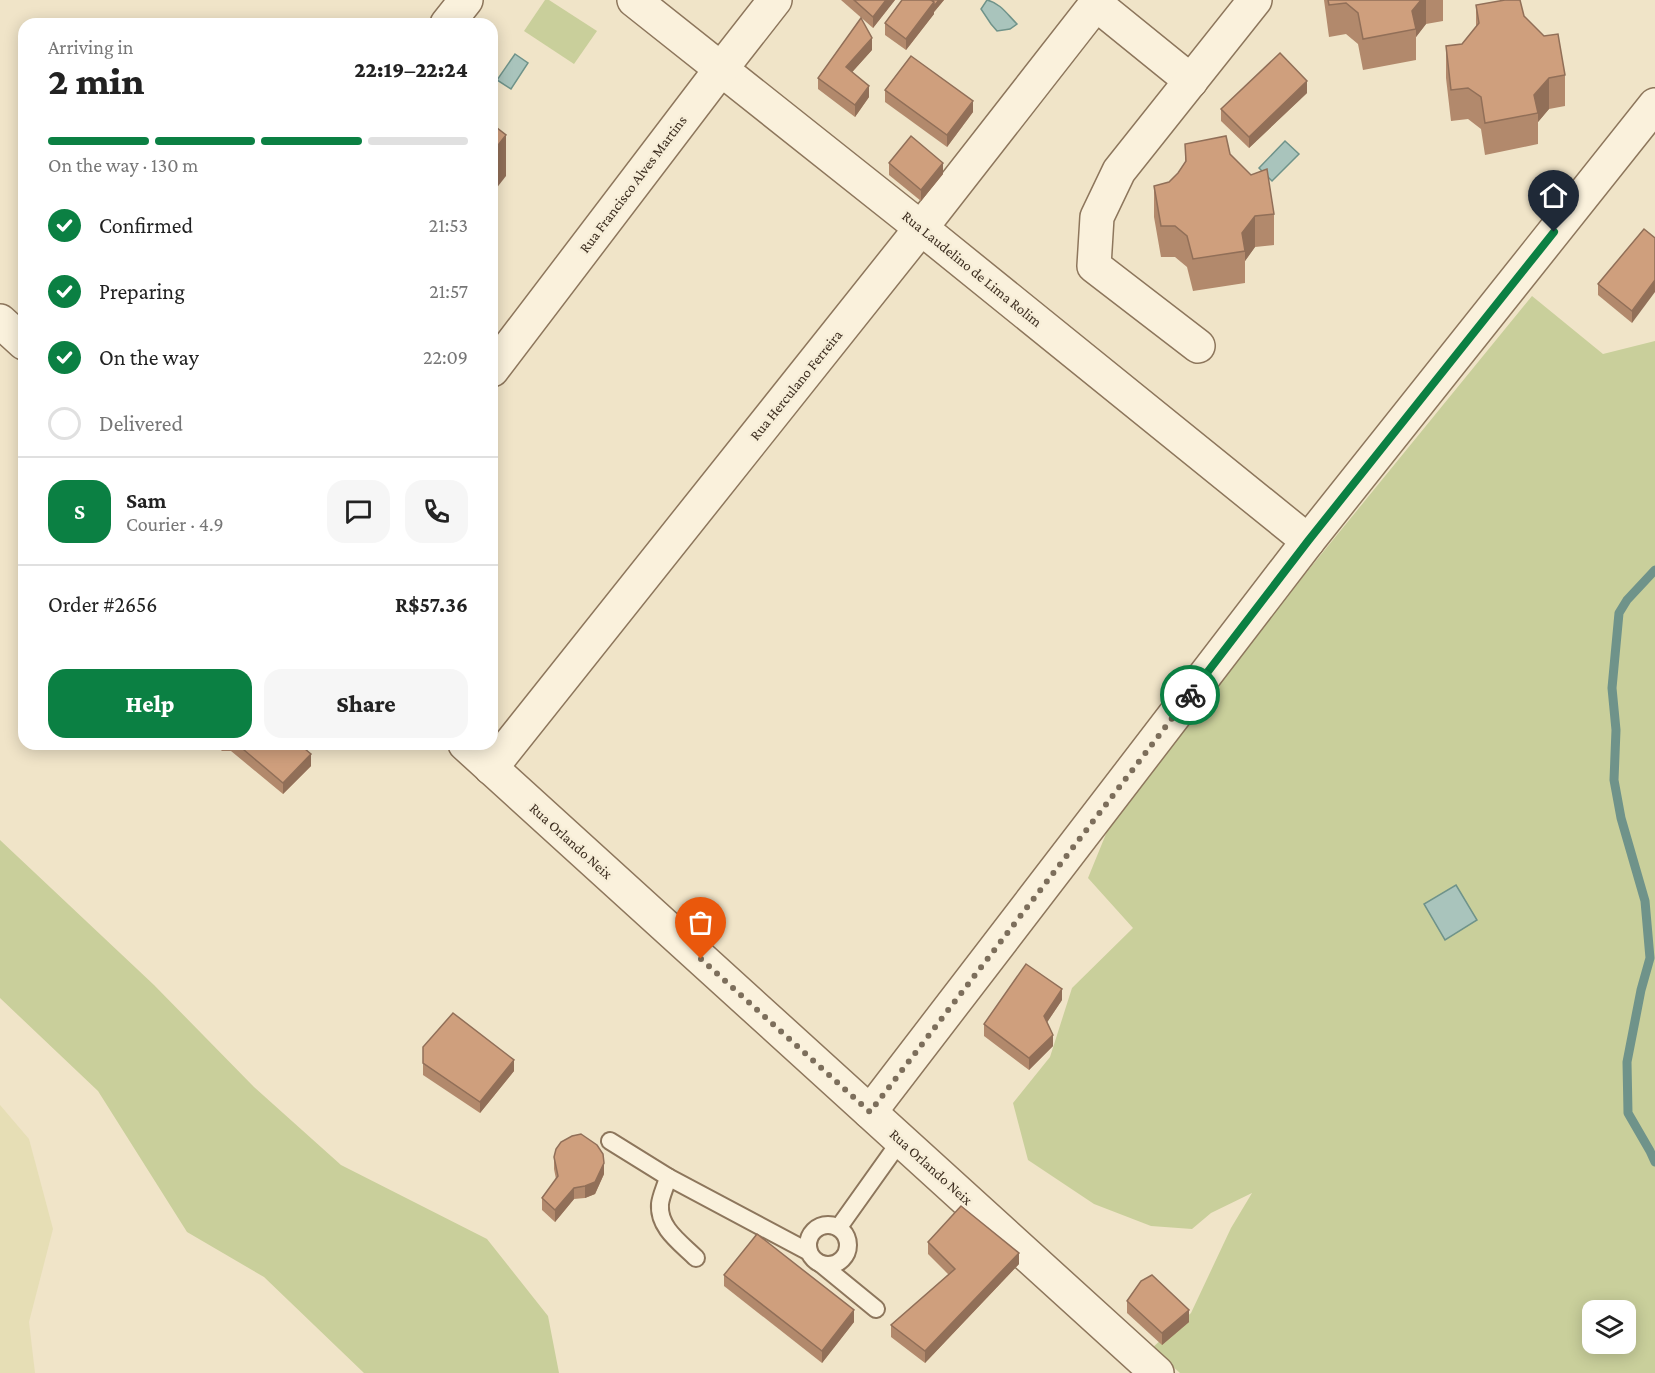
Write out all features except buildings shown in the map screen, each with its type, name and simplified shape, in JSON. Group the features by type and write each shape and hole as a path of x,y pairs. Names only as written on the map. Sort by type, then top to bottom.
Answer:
{"street":[{"path":"452,18 466,0"},
{"name":"Rua Laudelino de Lima Rolim","path":"634,0 921,228 1308,541"},
{"name":"Rua Francisco Alves Martins","path":"498,362 775,0"},
{"path":"1198,346 1094,266 1097,217 1119,171 1255,0"},
{"path":"1097,2 1191,81"},
{"name":"Rua Herculano Ferreira","path":"491,768 921,228 1097,2"},
{"path":"870,1112 1308,541 1655,105"},
{"path":"0,321 18,338"},
{"name":"Rua Orlando Neix","path":"472,750 1157,1373"}],"lane":[{"path":"839,1227 901,1140"},
{"path":"610,1141 668,1177 814,1258 876,1309"},
{"path":"668,1177 660,1204 661,1215 665,1226 696,1258"},
{"path":"827,1224 839,1227 844,1232 848,1244 844,1257 834,1264 814,1258 808,1239 814,1229 827,1224"}],"shaded area":[{"path":"0,1105 29,1139 53,1229 29,1322 35,1373 0,1373"}],"green space":[{"path":"545,0 549,0 597,31 574,64 524,31"},
{"path":"1532,296 1603,354 1655,341 1655,1373 1180,1373 1152,1348 1191,1313 1231,1228 1252,1193 1211,1213 1192,1229 1151,1226 1094,1204 1028,1160 1013,1103 1050,1057 1072,988 1133,928 1088,878 1119,802"},
{"path":"0,840 154,985 254,1087 341,1165 487,1239 548,1316 559,1373 364,1373 264,1277 187,1232 98,1091 0,998"}],"water":[{"path":"987,0 1000,6 1017,24 1010,29 997,31 981,9"},
{"path":"515,54 528,63 511,89 498,79"},
{"path":"1285,141 1299,154 1272,181 1259,168"},
{"path":"1456,885 1477,920 1445,940 1424,904"}],"waterway":[{"path":"1655,570 1627,600 1619,613 1612,688 1616,730 1614,780 1621,818 1645,901 1650,958 1641,990 1627,1062 1628,1113 1655,1162"}],"way so far":[{"path":"701,959 870,1112 1190,695"}],"route":[{"path":"1190,695 1308,541 1554,232"}]}
